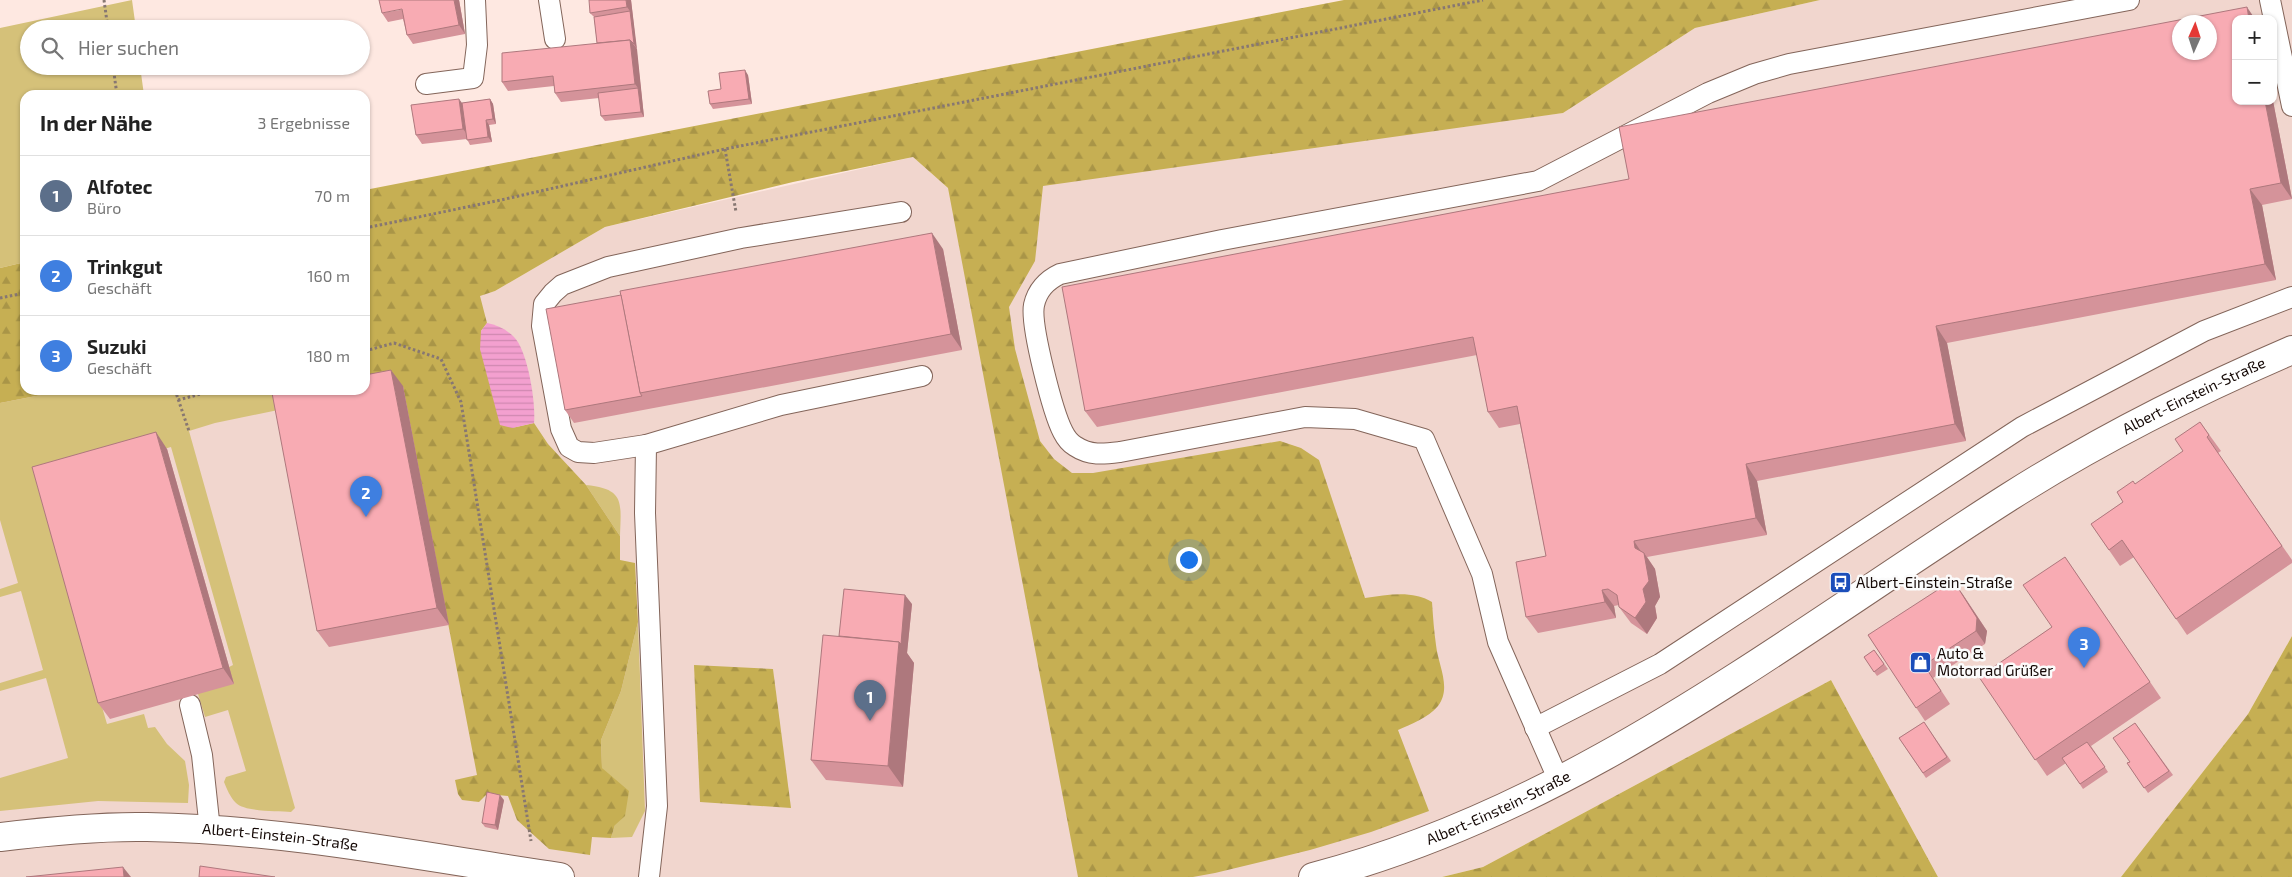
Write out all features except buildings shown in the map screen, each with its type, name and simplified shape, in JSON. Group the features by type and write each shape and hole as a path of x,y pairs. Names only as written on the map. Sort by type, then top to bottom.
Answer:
{"street":[{"name":"Albert-Einstein-Straße","path":"1313,877 1418,843 1503,808 1559,781 1635,739 1718,688 1974,519 2083,452 2177,402 2292,350"},
{"name":"Albert-Einstein-Straße","path":"0,838 54,831 121,827 210,830 317,841 548,875"}],"lane":[{"path":"426,84 473,78 478,45 475,0"},
{"path":"549,0 556,39"},
{"path":"1559,781 1498,642 1482,574 1424,439 1355,420 1305,417 1120,452 1099,454 1085,452 1074,446 1062,431 1040,356 1033,321 1034,305 1044,285 1051,278 1060,274 1222,240 1538,181 1708,93 1754,74 1788,64 2129,0"},
{"path":"2270,0 2292,106"},
{"path":"901,212 741,238 608,267 562,285 553,293 544,304 542,326 561,429 569,446 578,452 594,453 646,446 781,405 922,376"},
{"path":"1535,728 1660,664 2022,427 2204,331 2292,297"},
{"path":"646,446 645,513 657,806 649,877"},
{"path":"190,705 202,755 210,830"}],"path":[{"path":"104,0 107,20"},
{"path":"370,227 501,200 725,149 1483,0"},
{"path":"114,75 116,90"},
{"path":"725,149 741,238"},
{"path":"0,298 20,294"},
{"path":"370,350 394,343 441,359 460,402 548,875"},
{"path":"176,395 189,430"},
{"path":"178,400 197,395"}],"shaded area":[{"path":"132,0 135,20 38,20"},
{"path":"1820,0 2292,0 2292,636 2248,714 2121,877 1938,877 1831,680 1483,867 1442,877 0,877 0,403 41,395 370,395 370,324 495,291 605,227 913,157 948,188 1563,113 1695,28"},
{"path":"20,24 20,75 141,75 143,90 20,90 20,263 0,268 0,28"},
{"path":"487,323 505,330 519,344 530,378 534,404 534,423 512,428 500,425 480,349 481,331"},
{"path":"41,395 297,395 283,409 215,423 189,431 295,808 291,812 254,810 240,806 232,798 224,782 226,777 246,771 228,710 205,717 198,694 233,665 171,447 37,485 107,724 144,714 148,728 155,727 167,744 185,761 189,785 188,803 98,801 0,811 0,778 68,758 46,678 0,691 0,683 43,670 21,591 0,597 0,589 18,583 0,520 0,403"},
{"path":"586,485 608,490 618,499 621,514 620,536"},
{"path":"638,622 645,811 632,837 611,838 615,825 602,768 601,740 621,691"}],"green space":[{"path":"1344,0 1820,0 1695,28 1563,113 1043,186 1035,261 1009,307 1015,349 1040,441 1054,459 1072,473 1093,473 1280,441 1301,448 1319,460 1365,598 1408,595 1424,598 1432,602 1437,653 1443,676 1444,692 1438,706 1429,714 1398,730 1429,811 1371,832 1310,850 1193,877 1078,877 948,188 913,157 793,182 605,227 495,291 480,296 487,323 481,331 512,428 534,423 548,444 586,485 620,536 620,560 635,563 638,622 621,691 601,740 602,768 629,791 625,816 615,825 611,838 592,837 590,855 549,849 517,820 508,796 487,794 479,802 462,800 458,794 455,780 477,775 403,387 370,390 370,189"},
{"path":"20,263 20,395 41,395 0,403 0,268"},
{"path":"2292,636 2292,877 2121,877 2248,714"},
{"path":"694,665 773,669 791,808 700,802"},
{"path":"1831,680 1938,877 1442,877 1483,867"}],"place":[{"name":"Trinkgut","path":"366,517"},
{"name":"Albert-Einstein-Straße","path":"1840,583"},
{"name":"Auto & Motorrad Grüßer","path":"1921,663"},
{"name":"Suzuki","path":"2084,668"},
{"name":"Alfotec","path":"870,721"}]}
